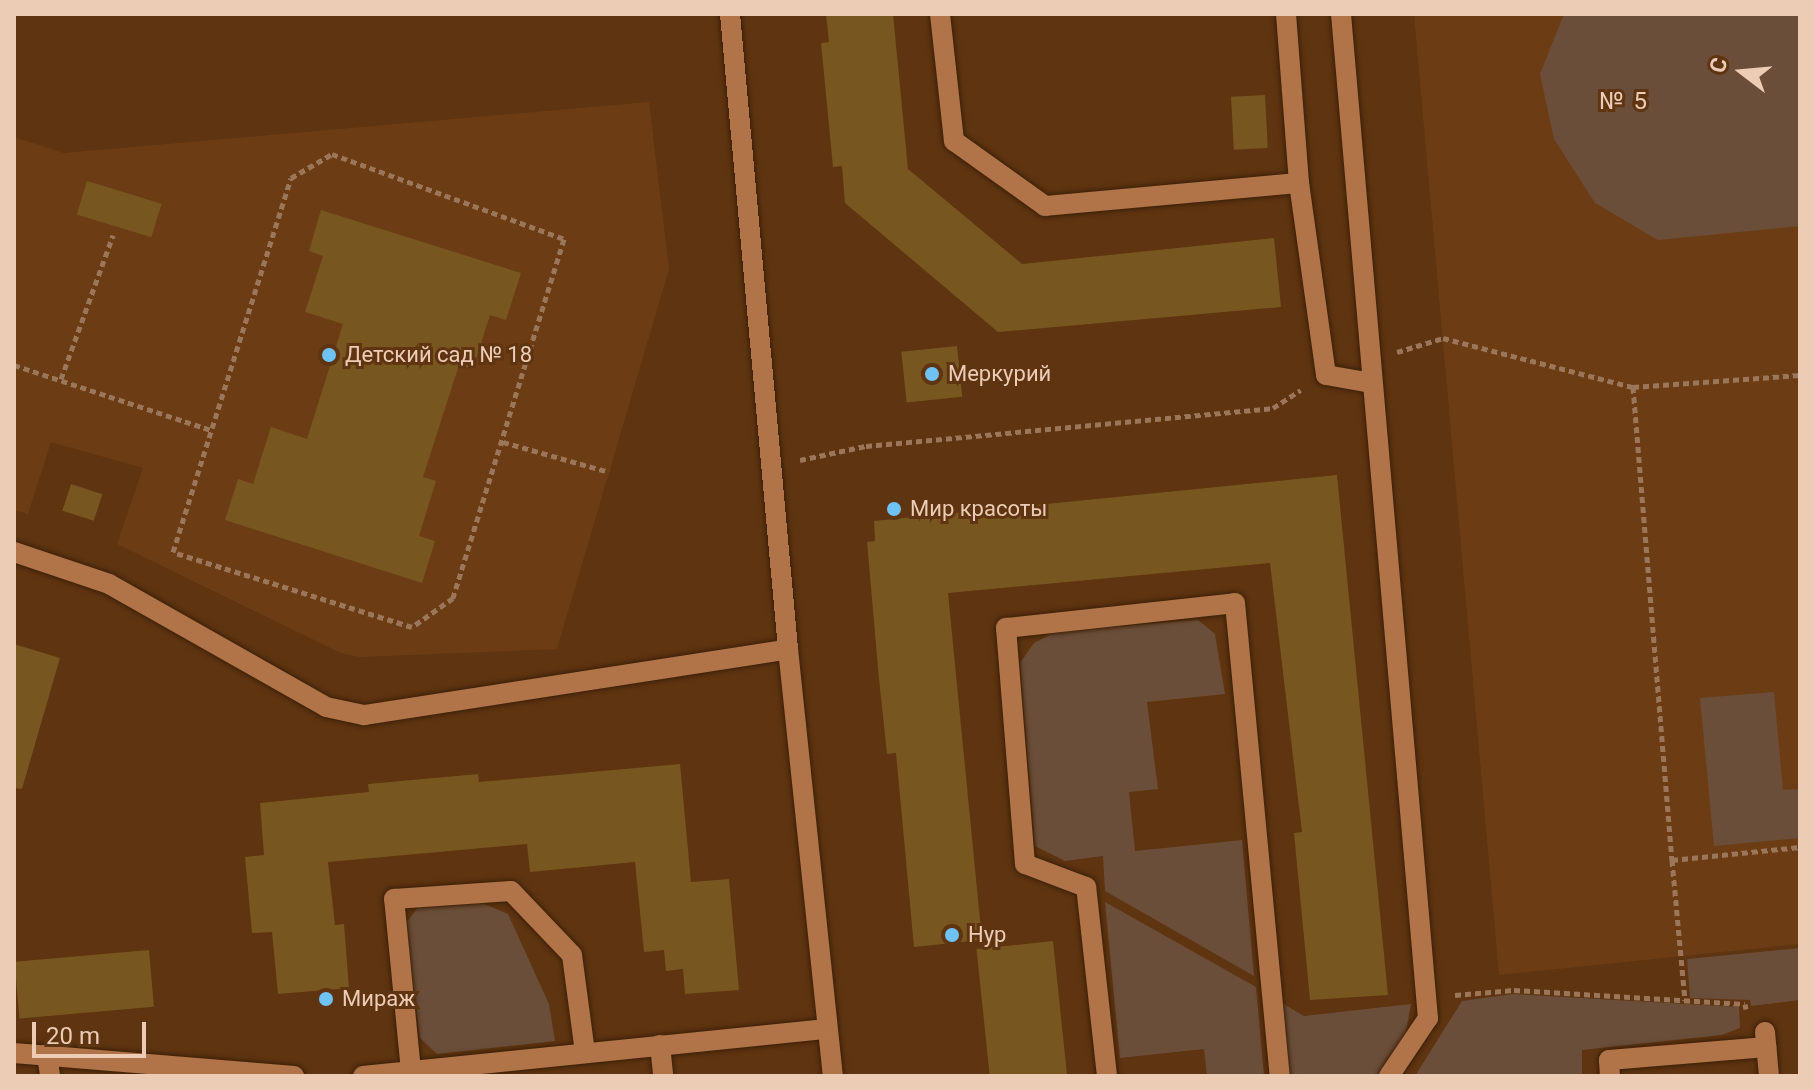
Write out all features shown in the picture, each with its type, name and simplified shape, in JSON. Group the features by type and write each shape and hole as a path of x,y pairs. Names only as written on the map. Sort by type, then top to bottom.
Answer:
{"street":[{"path":"730,14 788,649 833,1076"},
{"path":"940,14 954,141 1045,206 1299,183"},
{"path":"1286,14 1299,183 1326,375 1372,383"},
{"path":"1341,14 1428,1018 1389,1076"},
{"path":"14,552 109,584 326,707 364,715 788,649"},
{"path":"1107,1076 1086,887 1025,864 1006,628 1235,603 1280,1076"},
{"path":"411,1071 394,899 511,891 572,955 585,1053"},
{"path":"363,1076 827,1029"},
{"path":"1610,1076 1609,1060 1766,1040 1769,1076"},
{"path":"660,1045 663,1076"},
{"path":"14,1053 294,1076"},
{"path":"47,1054 50,1076"}],"path":[{"path":"332,154 564,239 503,442 453,598 412,627 173,552 291,178 332,154"},
{"path":"61,379 113,235"},
{"path":"1369,360 1443,338 1633,387 1800,375"},
{"path":"14,365 211,430"},
{"path":"771,467 866,446 1273,408 1326,375"},
{"path":"1633,387 1685,1000"},
{"path":"503,442 609,472"},
{"path":"1672,860 1800,847"},
{"path":"1426,997 1514,990 1745,1004 1746,1009"}],"shaded area":[{"path":"1414,14 1800,14 1800,944 1499,975"},
{"path":"1564,14 1800,14 1800,226 1658,240 1595,203 1554,139 1540,74"},
{"name":"Детский сад № 18","path":"649,102 669,269 557,649 359,657 341,653 117,544 143,468 51,442 28,514 14,510 14,137 64,153"},
{"path":"1198,620 1215,634 1225,694 1147,702 1158,789 1129,792 1135,851 1242,840 1254,976 1105,891 1103,856 1065,861 1035,846 1020,663 1034,643 1057,631"},
{"path":"1774,692 1783,790 1800,789 1800,838 1714,846 1700,698"},
{"path":"475,900 508,914 549,1004 555,1041 437,1054 420,1038 405,924 421,904"},
{"path":"1105,902 1256,987 1264,1076 1207,1076 1204,1049 1120,1058"},
{"path":"1800,948 1800,1000 1751,1006 1750,1000 1690,998 1687,959"},
{"path":"1513,994 1739,1007 1740,1028 1722,1035 1582,1050 1582,1076 1415,1076 1462,1001"},
{"path":"1282,1003 1304,1016 1411,1004 1404,1042 1382,1076 1289,1076"}],"building":[{"path":"826,14 893,14 908,169 1022,264 1274,238 1281,307 998,332 845,203 842,166 833,167 821,43 829,42"},
{"path":"1265,95 1268,148 1234,150 1231,97"},
{"path":"87,181 162,204 151,237 77,214"},
{"path":"321,210 521,273 506,320 490,315 473,369 459,365 423,477 436,481 419,536 435,541 422,583 225,520 238,479 253,484 271,427 307,439 343,324 305,312 323,256 309,251"},
{"name":"Меркурий","path":"957,346 962,397 907,403 901,352"},
{"path":"1337,475 1388,995 1310,1000 1294,833 1302,832 1270,563 948,593 982,940 914,947 896,753 887,754 879,679 867,542 875,541 874,521"},
{"path":"71,484 102,494 94,521 62,511"},
{"path":"14,644 60,658 22,789 14,788"},
{"path":"680,764 691,882 729,879 739,990 685,994 683,969 666,971 664,950 644,952 635,862 530,872 527,844 328,862 335,925 344,924 349,988 278,994 272,932 252,933 245,857 264,855 260,803 369,792 368,784 478,774 479,782"},
{"path":"1053,941 1067,1076 990,1076 976,949"},
{"path":"149,950 154,1007 19,1019 15,962"}],"place":[{"name":"Детский сад № 18","path":"329,355"},
{"name":"Меркурий","path":"932,374"},
{"name":"Мир красоты","path":"894,509"},
{"name":"Нур","path":"952,935"},
{"name":"Мираж","path":"326,999"}],"district":[{"name":"№ 5","path":"1624,102"}]}
